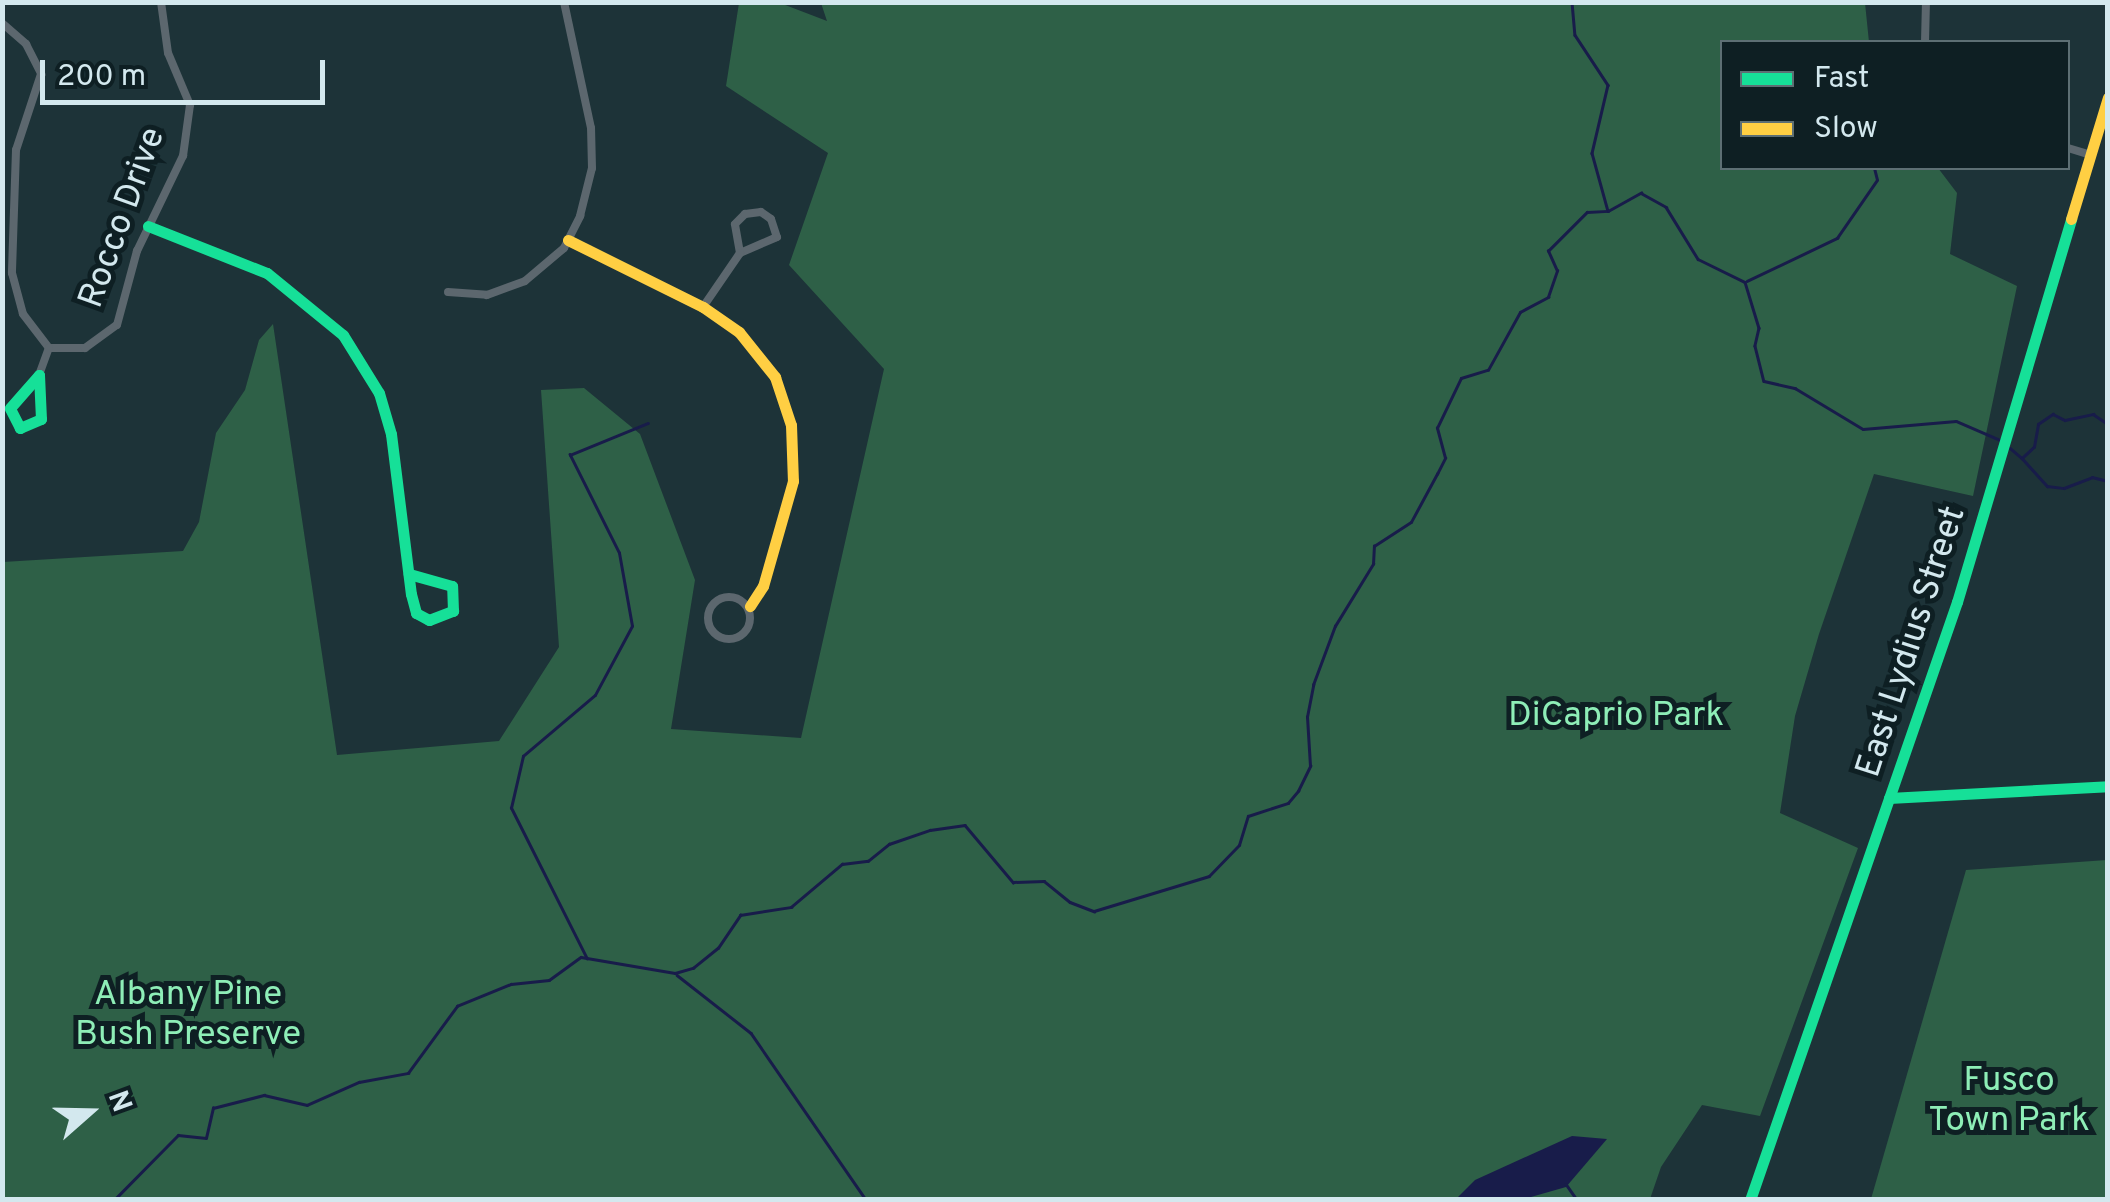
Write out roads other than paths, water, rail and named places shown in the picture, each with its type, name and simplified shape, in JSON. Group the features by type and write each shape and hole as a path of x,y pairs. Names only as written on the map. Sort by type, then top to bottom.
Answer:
{"street":[{"name":"Rocco Drive","path":"49,348 85,348 116,325 148,226 182,156 190,105 168,53 161,2"},
{"path":"448,292 510,289 542,270 568,240 593,151 564,2"},
{"path":"1924,40 1926,2"},
{"path":"2,23 26,44 41,74 14,168 12,273 23,314 49,348 39,375"},
{"name":"East Lydius Street","path":"1750,1200 1980,529 2108,97"},
{"path":"2070,149 2088,154"},
{"path":"703,307 740,253 738,218 766,214 776,226 772,244 740,253"},
{"path":"148,226 267,273 343,334 380,393 391,434 409,574 416,614 429,620 452,611 452,586 409,574"},
{"path":"568,240 703,307 753,346 775,377 791,425 794,480 763,586 750,606 742,634 724,640 710,629 708,613 718,600 750,606"},
{"path":"1888,798 2108,786"}],"waterway":[{"path":"1572,2 1575,35 1608,85 1592,153 1608,211"},
{"path":"1747,281 1837,238 1877,180 1874,170"},
{"path":"114,1200 178,1135 206,1138 213,1108 264,1095 307,1105 359,1082 408,1073 457,1006 511,984 549,980 581,957 675,973 693,968 718,948 740,915 791,907 842,864 868,861 889,844 930,830 965,825 1013,882 1044,881 1070,902 1094,911 1209,876 1239,845 1248,816 1288,803 1298,791 1310,766 1307,717 1313,685 1335,626 1373,564 1374,546 1411,522 1445,458 1437,428 1461,378 1488,370 1520,312 1548,297 1557,271 1548,251 1587,212 1608,211 1641,193 1666,207 1698,259 1745,282 1759,328 1755,346 1764,381 1795,388 1863,429 1956,421 2000,440"},
{"path":"2010,448 2022,458 2034,447 2038,424 2053,414 2065,420 2093,414 2108,424"},
{"path":"587,959 511,808 523,756 595,695 632,626 619,553 570,455 648,423"},
{"path":"2022,458 2047,486 2064,488 2092,477 2108,481"},
{"path":"677,975 751,1033 866,1200"},
{"path":"1566,1184 1577,1200"}],"park label":[{"name":"DiCaprio Park","path":"1616,716"},
{"name":"Albany Pine Bush Preserve","path":"188,1015"},
{"name":"Fusco Town Park","path":"2009,1101"}]}
